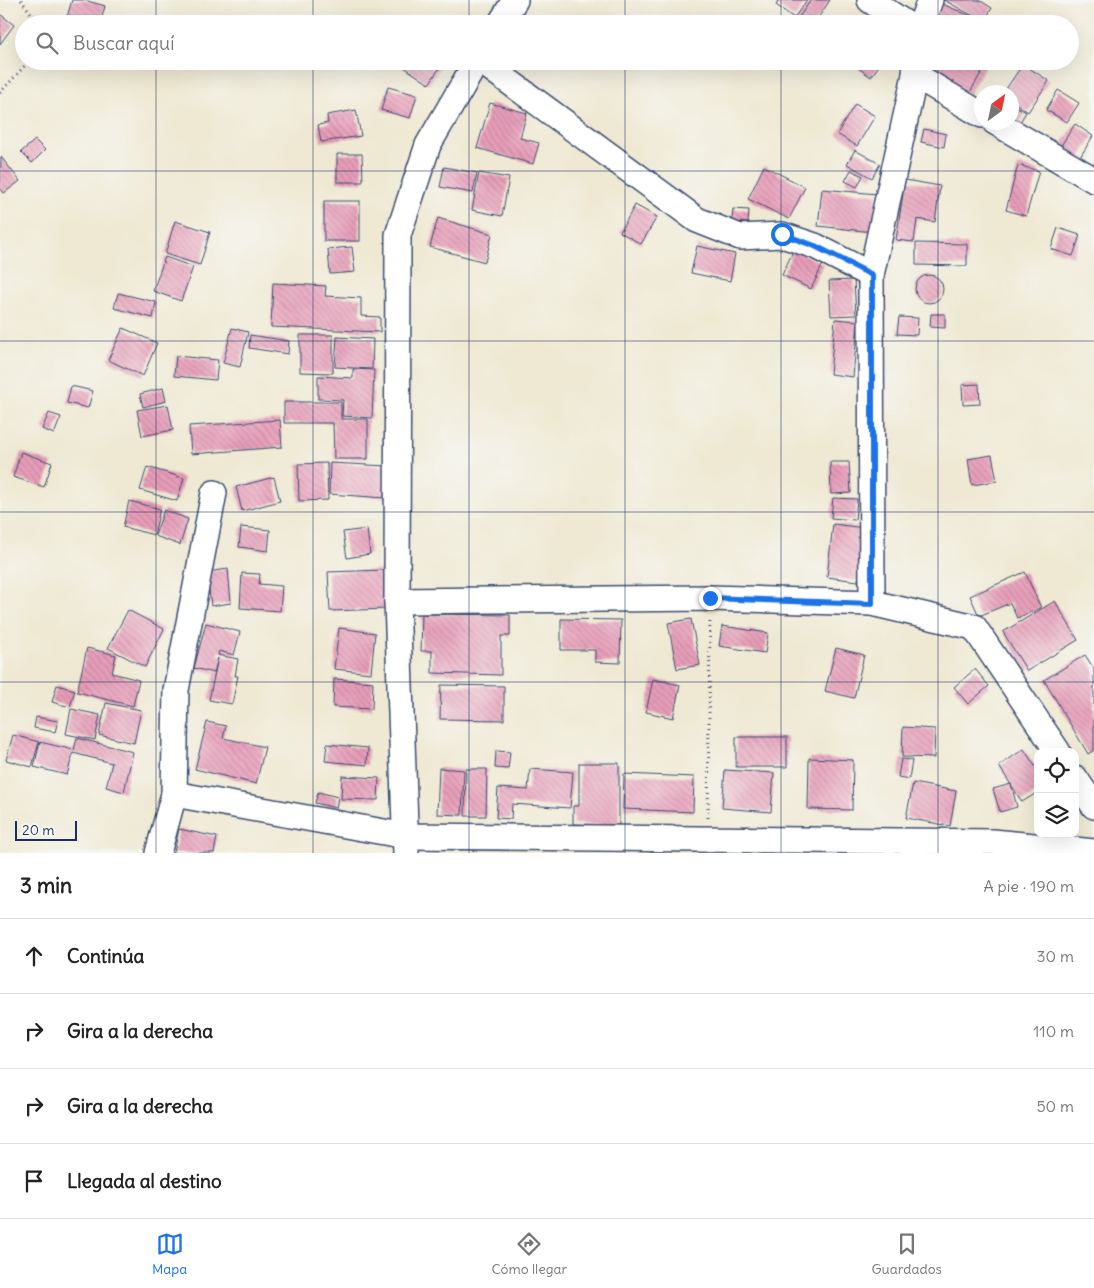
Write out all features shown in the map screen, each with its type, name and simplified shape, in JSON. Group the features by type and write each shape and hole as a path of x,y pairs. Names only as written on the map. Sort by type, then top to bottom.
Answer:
{"street":[{"path":"506,15 515,0"},
{"path":"870,0 892,15"},
{"path":"924,15 930,0"},
{"path":"406,845 397,601 398,235 428,145 472,70"},
{"path":"493,70 698,220 740,237 782,234 815,246 872,275"},
{"path":"872,604 872,275 915,70"},
{"path":"918,70 974,109"},
{"path":"1009,130 1094,180"},
{"path":"158,853 174,794 176,690 214,493"},
{"path":"397,601 710,598 872,604 974,627 1055,748"},
{"path":"1079,784 1094,806"},
{"path":"174,794 406,845 988,847 1094,852"}],"path":[{"path":"21,0 32,15"},
{"path":"0,93 21,70"},
{"path":"707,847 710,598"}],"building":[{"path":"72,0 84,0 105,6 102,15 68,15"},
{"path":"779,0 807,0 796,15 790,15 776,5"},
{"path":"811,0 830,0 820,15 800,15"},
{"path":"944,0 979,0 992,8 988,15 971,15"},
{"path":"942,4 968,15 937,15"},
{"path":"0,14 14,25 0,44"},
{"path":"408,70 438,70 429,84"},
{"path":"861,70 876,70 871,77"},
{"path":"930,70 983,70 969,94"},
{"path":"1019,70 1032,70 1049,81 1028,112 1019,106 1019,85 1009,85"},
{"path":"388,87 417,95 410,118 381,110"},
{"path":"1058,90 1079,103 1067,122 1046,110"},
{"path":"490,103 527,113 520,138 539,143 533,164 477,148"},
{"path":"855,104 875,116 857,146 837,134"},
{"path":"1019,108 1026,112 1019,121"},
{"path":"356,110 361,136 321,142 318,125 328,123 327,115"},
{"path":"1075,124 1093,136 1079,159 1060,147"},
{"path":"924,129 946,134 944,147 921,142"},
{"path":"35,140 45,150 32,163 21,152"},
{"path":"855,150 880,164 872,178 847,164"},
{"path":"337,154 362,154 363,182 337,182"},
{"path":"1,157 20,181 4,193 0,188"},
{"path":"1018,165 1039,171 1026,216 1006,210"},
{"path":"764,166 805,187 789,219 748,199"},
{"path":"444,167 477,173 473,193 440,187"},
{"path":"851,170 863,176 857,187 845,181"},
{"path":"479,173 509,178 502,216 472,210"},
{"path":"905,180 940,186 935,222 917,219 914,242 896,240"},
{"path":"822,189 877,194 873,232 818,226"},
{"path":"324,201 360,201 360,241 324,241"},
{"path":"635,205 657,217 641,244 620,232"},
{"path":"733,209 749,210 748,223 732,222"},
{"path":"438,218 492,234 485,262 430,247"},
{"path":"175,221 210,232 200,265 165,254"},
{"path":"1058,228 1080,235 1073,256 1051,249"},
{"path":"916,243 967,244 967,266 916,265"},
{"path":"697,246 735,254 730,281 691,273"},
{"path":"352,247 355,272 330,274 328,249"},
{"path":"794,249 823,264 811,289 782,275"},
{"path":"165,257 193,267 181,301 153,291"},
{"path":"929,275 939,279 943,289 939,299 929,303 919,299 915,289 919,279"},
{"path":"854,280 856,315 831,316 829,281"},
{"path":"273,283 326,286 325,296 361,298 361,316 380,317 380,332 271,327"},
{"path":"118,293 156,302 153,318 114,308"},
{"path":"931,314 945,314 945,328 930,327"},
{"path":"899,317 918,318 917,335 897,334"},
{"path":"835,319 858,321 853,377 830,374"},
{"path":"123,328 157,343 143,376 108,360"},
{"path":"232,328 248,332 240,367 223,363"},
{"path":"250,335 289,341 288,354 249,348"},
{"path":"300,335 333,335 333,373 300,372"},
{"path":"337,337 373,339 372,369 335,367"},
{"path":"176,356 218,360 216,380 174,376"},
{"path":"353,369 374,370 372,418 342,416 343,400 318,399 318,376 353,378"},
{"path":"979,384 980,404 963,405 962,385"},
{"path":"71,386 93,391 88,408 67,403"},
{"path":"163,388 166,401 143,407 140,394"},
{"path":"284,402 341,402 341,419 368,419 368,459 334,459 333,423 284,423"},
{"path":"168,405 173,430 142,436 137,410"},
{"path":"49,413 61,417 54,434 42,429"},
{"path":"280,420 282,447 191,454 189,426"},
{"path":"21,452 52,463 44,487 13,477"},
{"path":"992,455 997,481 972,485 968,459"},
{"path":"830,462 849,462 851,493 831,494"},
{"path":"327,463 328,500 299,501 298,464"},
{"path":"330,463 387,466 386,498 329,494"},
{"path":"147,467 184,478 177,501 140,490"},
{"path":"274,477 280,501 242,511 236,487"},
{"path":"833,498 857,499 855,520 831,518"},
{"path":"129,501 160,509 154,535 123,527"},
{"path":"164,510 188,519 180,545 155,536"},
{"path":"833,524 864,528 858,581 827,577"},
{"path":"241,527 270,530 268,551 239,547"},
{"path":"367,529 370,554 347,558 343,532"},
{"path":"228,569 231,603 211,606 207,572"},
{"path":"384,570 386,609 330,611 328,572"},
{"path":"1025,572 1041,608 1017,618 1010,603 979,616 970,596"},
{"path":"242,573 260,574 259,584 282,586 280,611 240,608"},
{"path":"1055,601 1078,640 1027,671 1003,632"},
{"path":"128,610 164,629 145,667 108,648"},
{"path":"422,614 510,615 510,636 501,636 501,675 432,673 432,651 421,651"},
{"path":"561,619 621,620 620,663 595,662 595,650 561,650"},
{"path":"691,619 700,665 677,669 668,623"},
{"path":"206,623 240,632 234,655 219,651 218,655 238,659 235,676 238,676 232,704 209,700 218,658 214,673 194,668"},
{"path":"722,626 768,633 765,653 719,646"},
{"path":"339,628 375,633 371,673 334,669"},
{"path":"87,648 116,655 112,673 139,680 133,706 77,692"},
{"path":"836,648 864,655 854,698 825,691"},
{"path":"1085,655 1094,669 1094,750 1088,754 1044,680"},
{"path":"975,669 989,686 968,704 954,687"},
{"path":"334,679 373,682 372,709 333,707"},
{"path":"653,679 680,685 673,718 646,712"},
{"path":"57,685 75,690 70,707 52,702"},
{"path":"441,685 504,686 504,720 440,719"},
{"path":"106,703 141,710 134,743 99,735"},
{"path":"71,709 100,715 95,740 66,734"},
{"path":"36,717 58,721 55,732 34,728"},
{"path":"207,722 226,726 223,738 265,747 256,784 195,769"},
{"path":"903,727 935,729 934,758 902,757"},
{"path":"13,735 39,742 32,767 6,760"},
{"path":"736,737 787,737 787,767 736,767"},
{"path":"77,738 133,752 124,792 106,787 112,763 73,753 67,775 34,767 40,742 74,750"},
{"path":"327,744 368,748 367,765 325,761"},
{"path":"1024,749 1034,765 1034,794 1022,802 999,766"},
{"path":"496,751 510,752 508,769 495,768"},
{"path":"809,758 853,760 852,810 808,809"},
{"path":"901,759 912,760 909,779 898,777"},
{"path":"579,763 619,763 619,825 573,824 573,806 579,806"},
{"path":"439,768 464,770 462,815 437,814"},
{"path":"466,769 487,769 486,816 465,816"},
{"path":"530,769 573,772 570,808 512,804 511,819 496,818 498,788 528,790"},
{"path":"725,770 774,773 771,812 722,808"},
{"path":"624,774 694,777 693,812 623,809"},
{"path":"342,776 379,778 378,800 341,799"},
{"path":"913,783 956,791 950,826 906,818"},
{"path":"1011,784 1017,807 1000,812 993,789"},
{"path":"318,792 338,797 336,808 315,803"},
{"path":"179,829 217,837 214,853 174,853"}],"route":[{"path":"710,598 872,604 872,275 815,246 782,234"}]}
